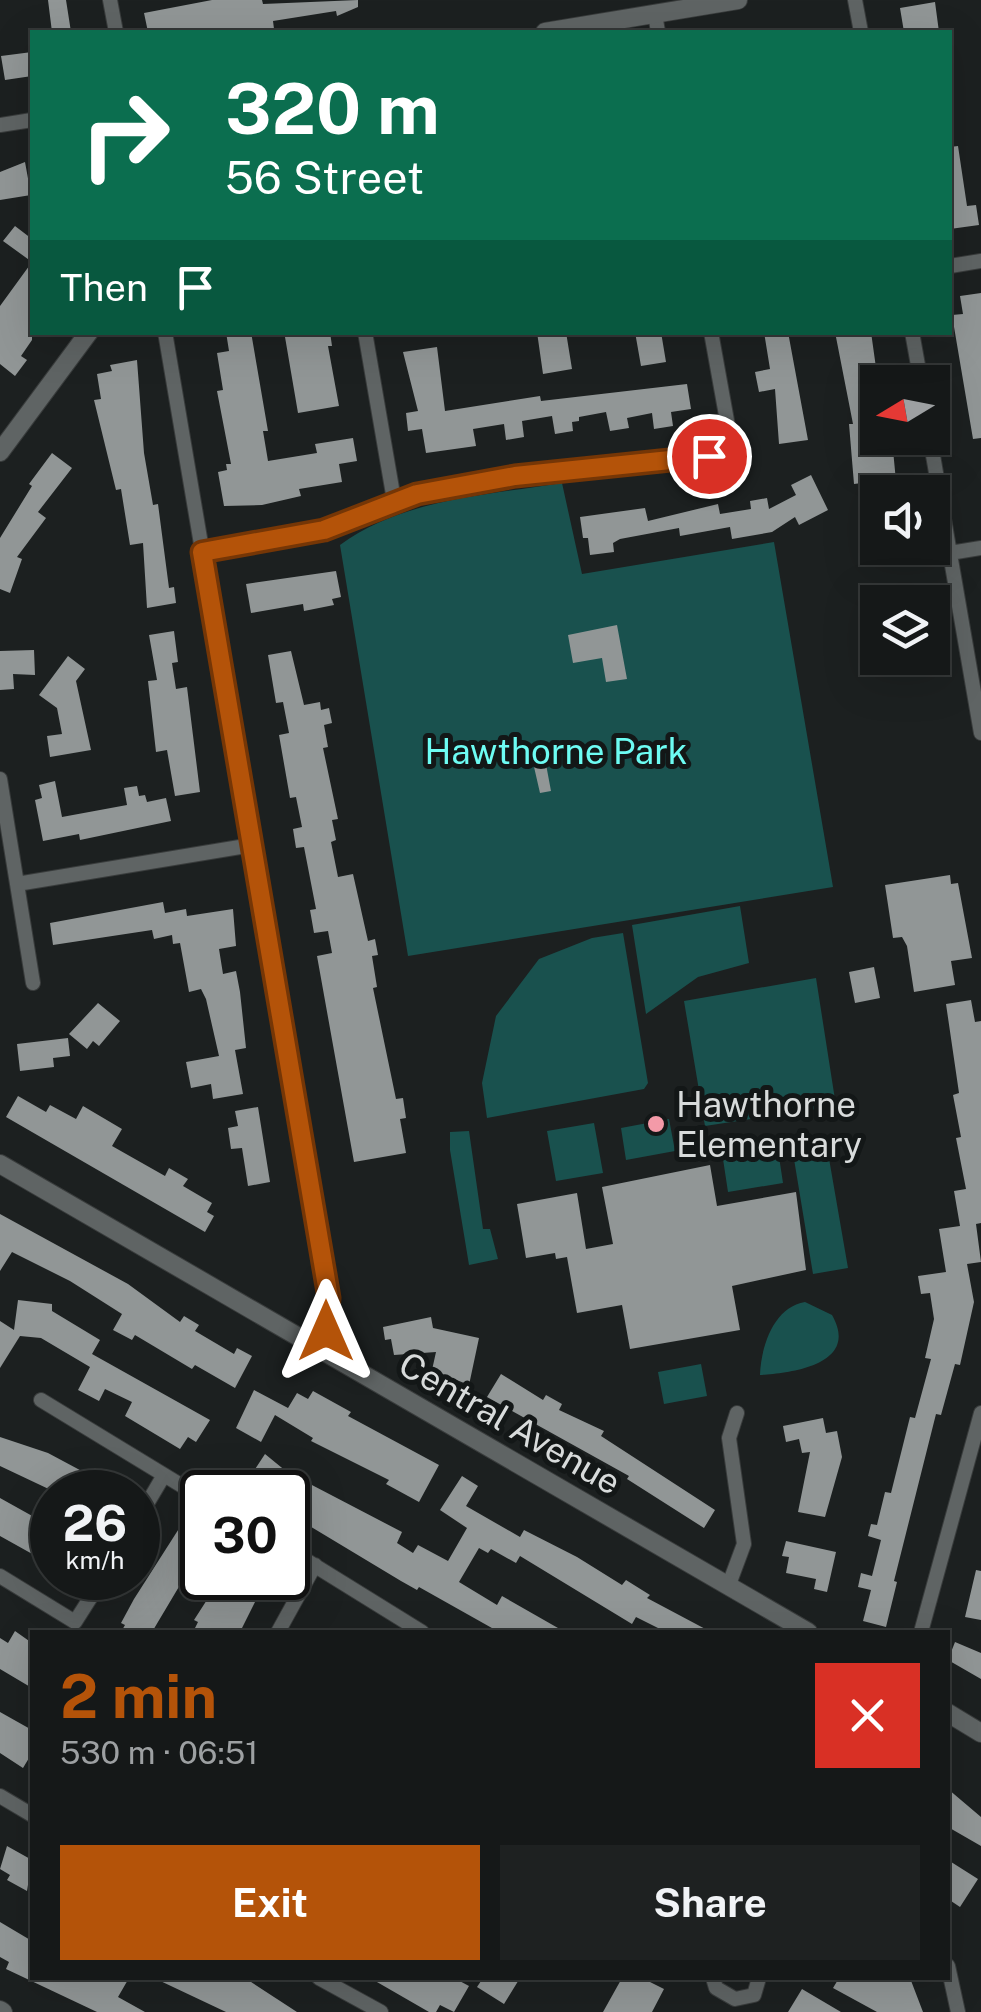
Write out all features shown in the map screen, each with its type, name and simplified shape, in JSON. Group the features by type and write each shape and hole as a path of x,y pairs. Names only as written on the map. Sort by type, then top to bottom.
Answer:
{"street":[{"path":"110,0 116,30"},
{"path":"569,30 656,23 738,0"},
{"path":"855,0 860,30"},
{"path":"0,126 30,120"},
{"path":"952,266 981,261"},
{"path":"0,452 87,335"},
{"path":"166,335 329,1298 329,1319 320,1352"},
{"path":"366,335 394,500"},
{"path":"202,552 324,530 394,500 515,476 733,454 713,335"},
{"path":"913,335 918,365"},
{"path":"981,548 950,554 981,733"},
{"path":"0,780 33,983"},
{"path":"16,884 252,845"},
{"name":"Central Avenue","path":"0,1164 804,1630"},
{"path":"40,1400 180,1485"},
{"path":"728,1587 744,1544 729,1438 737,1413"},
{"path":"923,1630 981,1414"},
{"path":"160,1482 164,1475"},
{"path":"310,1563 419,1630"},
{"path":"279,1630 314,1565"},
{"path":"0,1576 30,1594"},
{"path":"40,1600 76,1622 89,1600"},
{"path":"950,1714 981,1733"},
{"path":"0,1796 30,1814"},
{"path":"950,1975 958,2012"},
{"path":"323,1980 380,2012"},
{"path":"714,1980 716,1988 735,1999 754,1995 758,1980"}],"green space":[{"name":"Hawthorne Park","path":"562,483 582,574 774,542 833,887 408,956 340,545 364,530 418,508"},
{"path":"740,906 749,963 698,977 646,1014 632,925"},
{"path":"623,933 648,1083 644,1089 487,1118 482,1083 496,1016 539,959 592,938"},
{"path":"816,978 836,1106 705,1126 684,1001"},
{"path":"669,1119 675,1151 626,1160 621,1128"},
{"path":"594,1123 603,1173 556,1181 547,1131"},
{"path":"469,1131 483,1229 490,1229 498,1259 469,1265 450,1132"},
{"path":"827,1147 848,1268 813,1274 793,1153"},
{"path":"778,1150 783,1183 728,1192 723,1159"},
{"path":"805,1302 832,1315 838,1332 837,1345 819,1363 760,1375 763,1352 777,1320 794,1305"},
{"path":"701,1364 707,1396 664,1404 658,1372"}],"building":[{"path":"48,0 66,0 71,30 52,30"},
{"path":"212,0 262,0 263,4 358,0 358,7 337,16 336,11 273,21 274,29 269,30 148,30 144,13"},
{"path":"935,2 939,30 904,30 900,8"},
{"path":"30,52 30,76 5,80 1,56"},
{"path":"958,146 967,206 976,205 979,225 952,229 952,147"},
{"path":"25,162 30,195 0,200 0,172"},
{"path":"15,226 30,237 30,261 3,241"},
{"path":"30,265 32,340 21,356 27,360 15,376 0,364 0,306"},
{"path":"981,293 981,438 973,439 952,315 963,314 960,296"},
{"path":"226,335 252,335 268,431 263,431 268,461 317,453 315,444 353,438 357,461 339,464 342,482 299,489 301,496 262,505 224,506 218,472 227,470 226,464 231,464 217,391 223,390 217,353 229,351"},
{"path":"330,335 332,346 328,346 339,406 298,413 285,337"},
{"path":"537,335 566,335 572,369 543,374"},
{"path":"636,335 662,335 666,362 641,366"},
{"path":"764,335 789,335 808,440 779,444 775,389 759,392 755,372 770,369"},
{"path":"836,335 871,335 876,365 860,365 860,455 894,455 895,475 860,475 860,483 854,484 849,424 853,424"},
{"path":"437,347 445,411 540,396 541,401 687,384 691,409 671,412 673,426 654,429 652,413 627,418 629,428 610,431 606,412 579,417 579,421 572,422 573,431 555,434 552,416 522,421 524,437 506,440 504,424 473,429 476,446 426,453 422,429 408,431 406,413 418,411 403,352"},
{"path":"137,360 144,453 153,505 158,504 169,588 174,587 176,603 147,608 143,543 130,545 121,489 116,490 94,400 101,399 97,374 112,371 110,365"},
{"path":"52,453 72,468 38,512 46,518 17,557 22,559 10,593 0,589 0,538 32,486 29,484"},
{"path":"811,475 828,510 799,525 795,517 772,532 732,539 730,527 680,536 679,528 620,539 613,543 614,552 590,555 588,538 583,538 580,517 645,508 648,521 718,504 720,514 751,509 750,501 767,498 769,509 796,495 791,485"},
{"path":"336,571 341,597 332,599 334,605 304,611 303,604 251,613 246,584"},
{"path":"617,625 627,679 606,682 602,658 573,663 568,635"},
{"path":"174,631 178,662 172,663 176,689 187,687 200,792 175,796 167,750 156,752 148,681 157,680 149,635"},
{"path":"34,650 35,675 13,674 14,689 0,690 0,651"},
{"path":"291,651 304,705 320,702 321,710 329,708 332,723 324,725 328,747 323,748 338,819 332,820 336,840 331,842 338,877 353,874 368,941 375,939 378,955 372,956 377,987 373,988 396,1099 403,1098 406,1118 400,1119 406,1153 354,1162 317,956 332,953 328,931 314,933 310,910 316,909 304,847 296,848 293,829 302,827 296,797 290,798 279,735 289,733 283,702 276,703 268,655"},
{"path":"68,656 85,669 76,681 91,750 50,757 47,736 62,734 57,708 39,695"},
{"path":"542,743 551,791 540,793 529,745"},
{"path":"55,781 62,817 127,805 124,788 137,786 139,796 145,795 147,802 166,798 171,821 80,840 79,834 43,841 35,800 42,798 39,785"},
{"path":"950,875 951,884 958,883 972,958 951,961 955,985 914,992 907,946 902,937 893,938 885,885"},
{"path":"163,902 165,913 186,909 187,916 233,909 236,946 219,949 223,974 236,971 240,992 246,1048 235,1050 243,1094 213,1099 211,1084 191,1088 186,1062 219,1056 206,999 201,989 189,992 180,943 173,944 172,935 154,939 152,930 53,945 50,923"},
{"path":"874,967 880,998 855,1003 849,972"},
{"path":"971,1000 975,1022 981,1021 981,1223 976,1224 981,1262 967,1264 974,1302 960,1365 955,1364 941,1415 936,1414 886,1627 863,1621 871,1590 858,1587 861,1573 872,1576 881,1540 868,1536 871,1524 877,1525 885,1492 891,1493 910,1417 915,1418 931,1359 925,1358 934,1319 930,1293 921,1294 918,1276 946,1272 939,1229 960,1226 954,1191 966,1189 956,1138 961,1137 953,1095 959,1093 946,1004"},
{"path":"98,1003 120,1021 99,1046 93,1041 87,1049 69,1034"},
{"path":"68,1038 70,1056 53,1058 54,1067 20,1071 17,1044"},
{"path":"18,1096 46,1112 50,1105 76,1119 83,1106 122,1129 112,1146 165,1176 169,1168 188,1179 183,1186 212,1203 207,1212 214,1216 205,1232 6,1117"},
{"path":"258,1107 270,1182 248,1186 242,1148 231,1149 228,1128 238,1126 235,1111"},
{"path":"710,1165 717,1206 796,1192 806,1270 732,1286 740,1330 630,1349 622,1305 577,1313 567,1257 556,1259 555,1253 526,1258 517,1204 577,1193 586,1249 613,1244 602,1187"},
{"path":"0,1214 128,1284 180,1322 184,1316 199,1325 195,1331 234,1354 237,1348 252,1356 235,1388 195,1365 192,1369 135,1335 132,1340 113,1330 122,1314 70,1281 12,1252 0,1271"},
{"path":"18,1300 52,1304 52,1311 100,1340 92,1354 210,1420 196,1442 188,1437 180,1449 125,1416 132,1402 105,1389 99,1401 78,1390 90,1367 41,1338 20,1336 0,1368 0,1321 14,1330"},
{"path":"431,1317 433,1328 479,1338 469,1385 432,1370 436,1352 394,1355 391,1339 385,1340 383,1327"},
{"path":"501,1374 543,1400 546,1395 562,1404 559,1410 604,1431 601,1436 715,1510 704,1528 627,1479 629,1476 487,1397"},
{"path":"254,1390 288,1408 297,1393 308,1399 313,1391 351,1412 348,1416 439,1465 419,1502 386,1484 389,1480 311,1441 313,1438 275,1415 261,1442 236,1428"},
{"path":"823,1418 826,1433 837,1431 842,1457 825,1517 798,1512 810,1452 802,1453 799,1439 786,1442 783,1426"},
{"path":"0,1437 48,1453 80,1470 30,1470 30,1480 0,1466"},
{"path":"265,1454 285,1470 254,1470"},
{"path":"462,1476 478,1486 466,1506 520,1537 524,1530 622,1585 626,1580 650,1595 647,1598 707,1630 662,1630 636,1617 632,1624 520,1556 516,1563 491,1549 488,1553 479,1548 459,1582 497,1605 502,1596 562,1630 495,1630 401,1581 310,1526 310,1484 402,1532 397,1543 413,1553 418,1545 448,1561 467,1528 440,1510"},
{"path":"0,1498 30,1515 30,1553 0,1536"},
{"path":"180,1527 180,1585 153,1630 122,1630 125,1625 121,1623 133,1600 160,1600 160,1558"},
{"path":"786,1541 836,1552 827,1592 814,1589 816,1579 786,1573 789,1557 782,1556"},
{"path":"976,1570 981,1571 981,1620 965,1617"},
{"path":"207,1600 256,1600 241,1630 194,1630 198,1622 194,1620"},
{"path":"15,1631 30,1642 30,1687 0,1669 0,1638 8,1643"},
{"path":"955,1642 981,1653 981,1679 950,1661"},
{"path":"0,1712 30,1729 30,1756 23,1768 0,1753"},
{"path":"950,1791 981,1817 981,1846 950,1828"},
{"path":"7,1846 30,1859 27,1891 7,1880 10,1875 0,1869"},
{"path":"950,1861 978,1879 960,1907 950,1900"},
{"path":"0,1922 30,1940 30,1980 128,1980 118,1997 145,2012 97,2012 6,1969 9,1962 0,1957"},
{"path":"158,1980 248,1980 297,2012 226,2012"},
{"path":"373,1980 458,1980 469,1986 454,2012 440,2005 436,2012 429,2012"},
{"path":"482,1980 519,1980 504,2004 477,1987"},
{"path":"621,1980 646,1980 664,1989 652,2012 603,2012"},
{"path":"838,1980 911,1980 923,2012 877,2012 833,1988"},
{"path":"802,1989 841,2012 788,2012"}],"place":[{"name":"Hawthorne Elementary","path":"656,1124"}],"route":[{"path":"326,1331 329,1298 202,552 324,530 372,508 417,494 515,476 656,465 709,456"}]}
